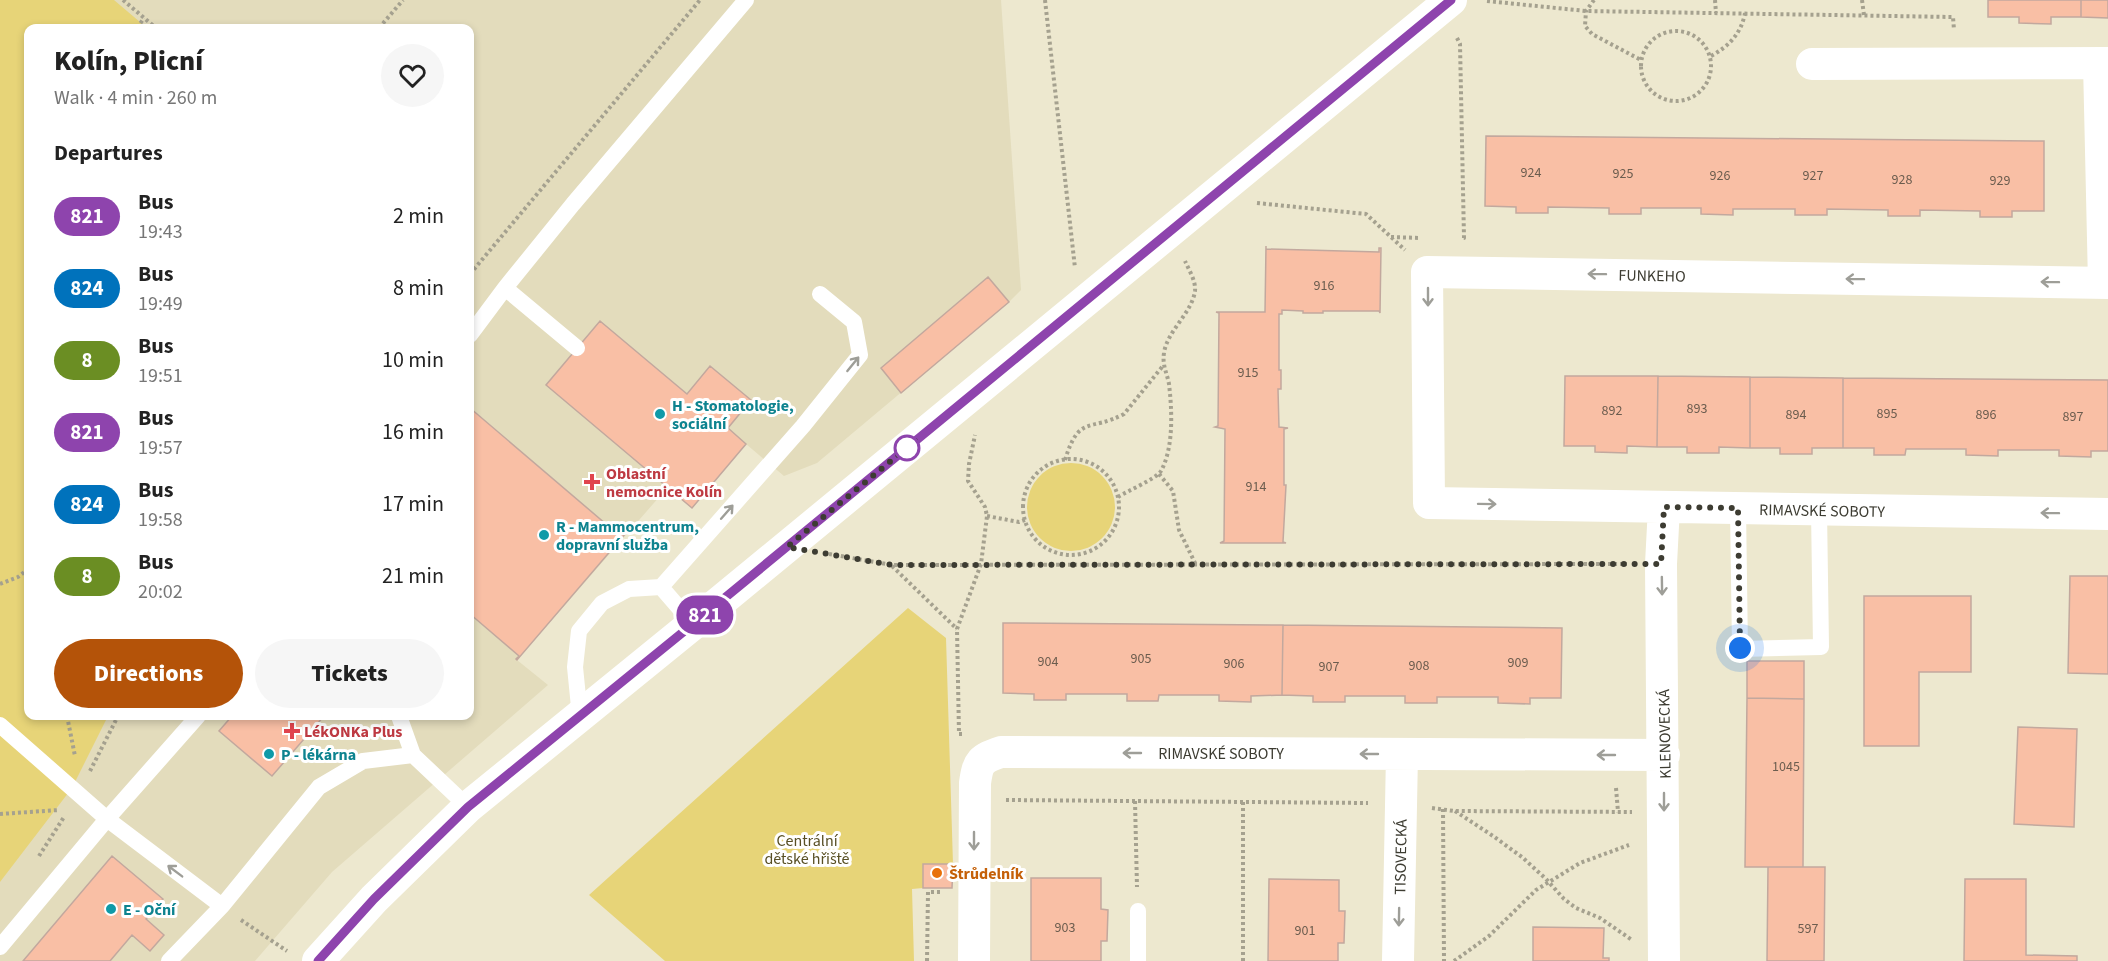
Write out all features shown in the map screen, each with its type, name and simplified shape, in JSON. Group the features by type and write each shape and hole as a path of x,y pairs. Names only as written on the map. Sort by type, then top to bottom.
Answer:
{"street":[{"path":"318,961 374,899 468,807 1451,0"},
{"path":"1812,64 2104,63 2106,283"},
{"name":"FUNKEHO","path":"1427,272 2106,283"},
{"name":"RIMAVSKÉ SOBOTY","path":"1427,272 1428,503 2108,514"},
{"name":"KLENOVECKÁ","path":"1664,507 1661,564 1664,961"},
{"name":"RIMAVSKÉ SOBOTY","path":"974,961 975,783 977,769 983,759 1000,752 1664,755"},
{"name":"TISOVECKÁ","path":"1398,961 1402,754"}],"lane":[{"path":"474,330 573,204 746,0"},
{"path":"505,288 577,348"},
{"path":"580,717 575,667 579,631 602,603 628,588 660,587 803,426 860,356 854,322 820,294"},
{"path":"1738,508 1740,648 1821,647 1819,510"},
{"path":"660,587 693,624"},
{"path":"0,947 107,819 194,720"},
{"path":"400,720 413,756 468,807"},
{"path":"0,725 107,819 222,906"},
{"path":"169,961 222,906 319,788 363,761 413,756"},
{"path":"1138,911 1138,961"}],"path":[{"path":"123,0 151,24"},
{"path":"382,24 403,0"},
{"path":"474,269 700,0"},
{"path":"1045,0 1080,305"},
{"path":"1594,0 1586,11 1585,26 1592,34 1641,60"},
{"path":"1715,0 1716,13"},
{"path":"1862,0 1864,15"},
{"path":"1487,1 1586,11 1953,17 1955,64"},
{"path":"1711,56 1724,49 1738,34 1745,13"},
{"path":"139,24 144,18"},
{"path":"1668,31 1681,31 1694,35 1704,44 1711,56 1712,69 1701,92 1678,101 1665,100 1654,94 1646,84 1641,72 1641,60 1646,47 1655,37 1668,31"},
{"path":"1453,238 1464,238 1460,44 1456,36"},
{"path":"1256,203 1366,214 1427,272"},
{"path":"1391,237 1422,237"},
{"path":"1118,497 1159,474 1169,446 1170,419 1168,383 1163,367 1164,351 1195,291 1192,275 1181,255"},
{"path":"1065,460 1074,436 1083,427 1124,414 1163,367"},
{"path":"976,431 968,481 985,507 987,516 981,564"},
{"path":"1065,460 1078,460 1096,466 1110,480 1118,497 1118,515 1109,537 1090,552 1072,555 1053,552 1033,537 1024,520 1023,501 1033,478 1047,466 1065,460"},
{"path":"1159,474 1173,491 1179,530 1196,565"},
{"path":"987,516 1019,522 1024,520"},
{"path":"787,547 892,565 1661,564"},
{"path":"1070,566 1072,555"},
{"path":"892,565 957,629"},
{"path":"0,584 24,572"},
{"path":"68,720 77,766"},
{"path":"999,800 1401,804 1454,811 1637,812"},
{"path":"1135,801 1138,911"},
{"path":"1243,802 1243,961"},
{"path":"1443,809 1444,961"},
{"path":"0,814 69,810"},
{"path":"1454,811 1512,850 1550,883 1563,899 1576,908 1600,918 1639,943"},
{"path":"1454,961 1489,936 1536,890 1580,863 1632,844"},
{"path":"222,906 272,942"}],"shaded area":[{"name":"Oblastní nemocnice Kolín","path":"0,0 1001,0 1021,290 817,463 784,476 746,444 692,508 667,488 517,660 548,685 332,872 255,961 0,961"}],"green space":[{"path":"0,0 114,0 142,24 24,24 24,720 106,720 72,788 0,882"},
{"path":"1071,463 1088,467 1102,476 1111,490 1115,507 1111,524 1102,538 1088,547 1071,551 1054,547 1040,538 1031,524 1027,507 1031,490 1040,476 1054,467"},
{"name":"Centrální dětské hřiště","path":"908,608 946,638 953,864 923,864 923,888 912,889 914,961 665,961 589,895"}],"building":[{"path":"1988,0 2081,0 2081,17 2051,17 2051,24 2019,23 2019,17 1988,17"},
{"path":"2081,0 2108,0 2108,18 2081,17"},
{"path":"1486,136 2044,141 2044,211 2012,211 2012,217 1980,217 1980,211 1920,210 1920,216 1888,216 1888,210 1827,209 1827,215 1795,215 1795,209 1733,209 1733,215 1701,214 1701,208 1641,208 1641,214 1609,214 1609,208 1548,207 1548,213 1516,213 1516,207 1485,206"},
{"path":"1266,246 1266,249 1379,252 1381,248 1380,313 1379,311 1323,311 1323,313 1303,313 1303,311 1282,310 1282,314 1279,314 1281,389 1278,389 1279,427 1288,428 1284,429 1284,485 1286,485 1283,542 1286,543 1220,543 1224,541 1225,429 1215,427 1218,426 1219,313 1216,312 1265,312"},
{"path":"988,277 1009,302 901,393 881,368"},
{"name":"H - Stomatologie, sociální","path":"600,321 687,394 710,366 751,400 728,428 746,444 692,508 546,385"},
{"path":"1565,376 1658,376 1657,447 1627,446 1627,453 1595,452 1595,446 1564,446"},
{"path":"1658,376 1750,377 1750,448 1719,447 1719,453 1687,453 1687,447 1657,447"},
{"path":"1750,377 1843,378 1843,448 1812,448 1812,454 1780,454 1780,448 1750,448"},
{"path":"1843,378 2108,380 2108,451 2091,451 2091,457 2059,456 2059,450 1998,450 1998,456 1966,455 1966,449 1906,449 1905,455 1874,455 1874,448 1843,448"},
{"name":"R - Mammocentrum, dopravní služba","path":"474,411 620,536 625,534 517,660 519,656 474,617"},
{"path":"2070,576 2108,576 2108,674 2068,673"},
{"path":"1864,596 1971,596 1971,672 1919,672 1919,746 1864,746"},
{"path":"1003,623 1283,625 1282,695 1251,696 1251,702 1219,701 1219,695 1159,695 1158,701 1127,701 1127,694 1066,694 1066,700 1034,700 1034,694 1003,693"},
{"path":"1283,625 1562,628 1561,698 1530,698 1530,704 1498,703 1498,697 1437,697 1437,703 1405,703 1405,696 1345,696 1345,702 1313,702 1313,696 1282,695"},
{"path":"1747,661 1804,661 1804,699 1747,698"},
{"path":"1747,698 1804,699 1803,867 1745,867"},
{"name":"P - lékárna","path":"229,720 321,720 272,776 219,731"},
{"path":"2018,727 2077,729 2074,827 2014,824"},
{"name":"E - Oční","path":"112,856 163,899 146,919 164,935 150,951 132,935 110,961 23,961"},
{"path":"923,864 953,864 952,888 923,888"},
{"path":"1768,867 1825,867 1824,961 1767,961"},
{"path":"1031,878 1101,878 1101,909 1108,910 1107,941 1101,941 1101,961 1031,961"},
{"path":"1269,879 1339,880 1339,911 1345,911 1344,943 1338,943 1338,961 1268,961"},
{"path":"1965,879 2026,879 2026,955 2077,956 2077,961 1964,961"},
{"path":"1533,927 1604,928 1603,958 1609,958 1609,961 1533,961"}],"bus line":[{"name":"821","path":"318,961 374,899 468,807 1451,0"}],"place":[{"name":"H - Stomatologie, sociální","path":"660,414"},
{"name":"Oblastní nemocnice Kolín","path":"592,482"},
{"name":"R - Mammocentrum, dopravní služba","path":"544,535"},
{"name":"LékONKa Plus","path":"292,731"},
{"name":"P - lékárna","path":"269,754"},
{"name":"Štrůdelník","path":"937,873"},
{"name":"E - Oční","path":"111,909"}],"route":[{"path":"907,448 915,441 787,547 892,565 1661,564 1664,507 1738,508 1740,648"}]}
